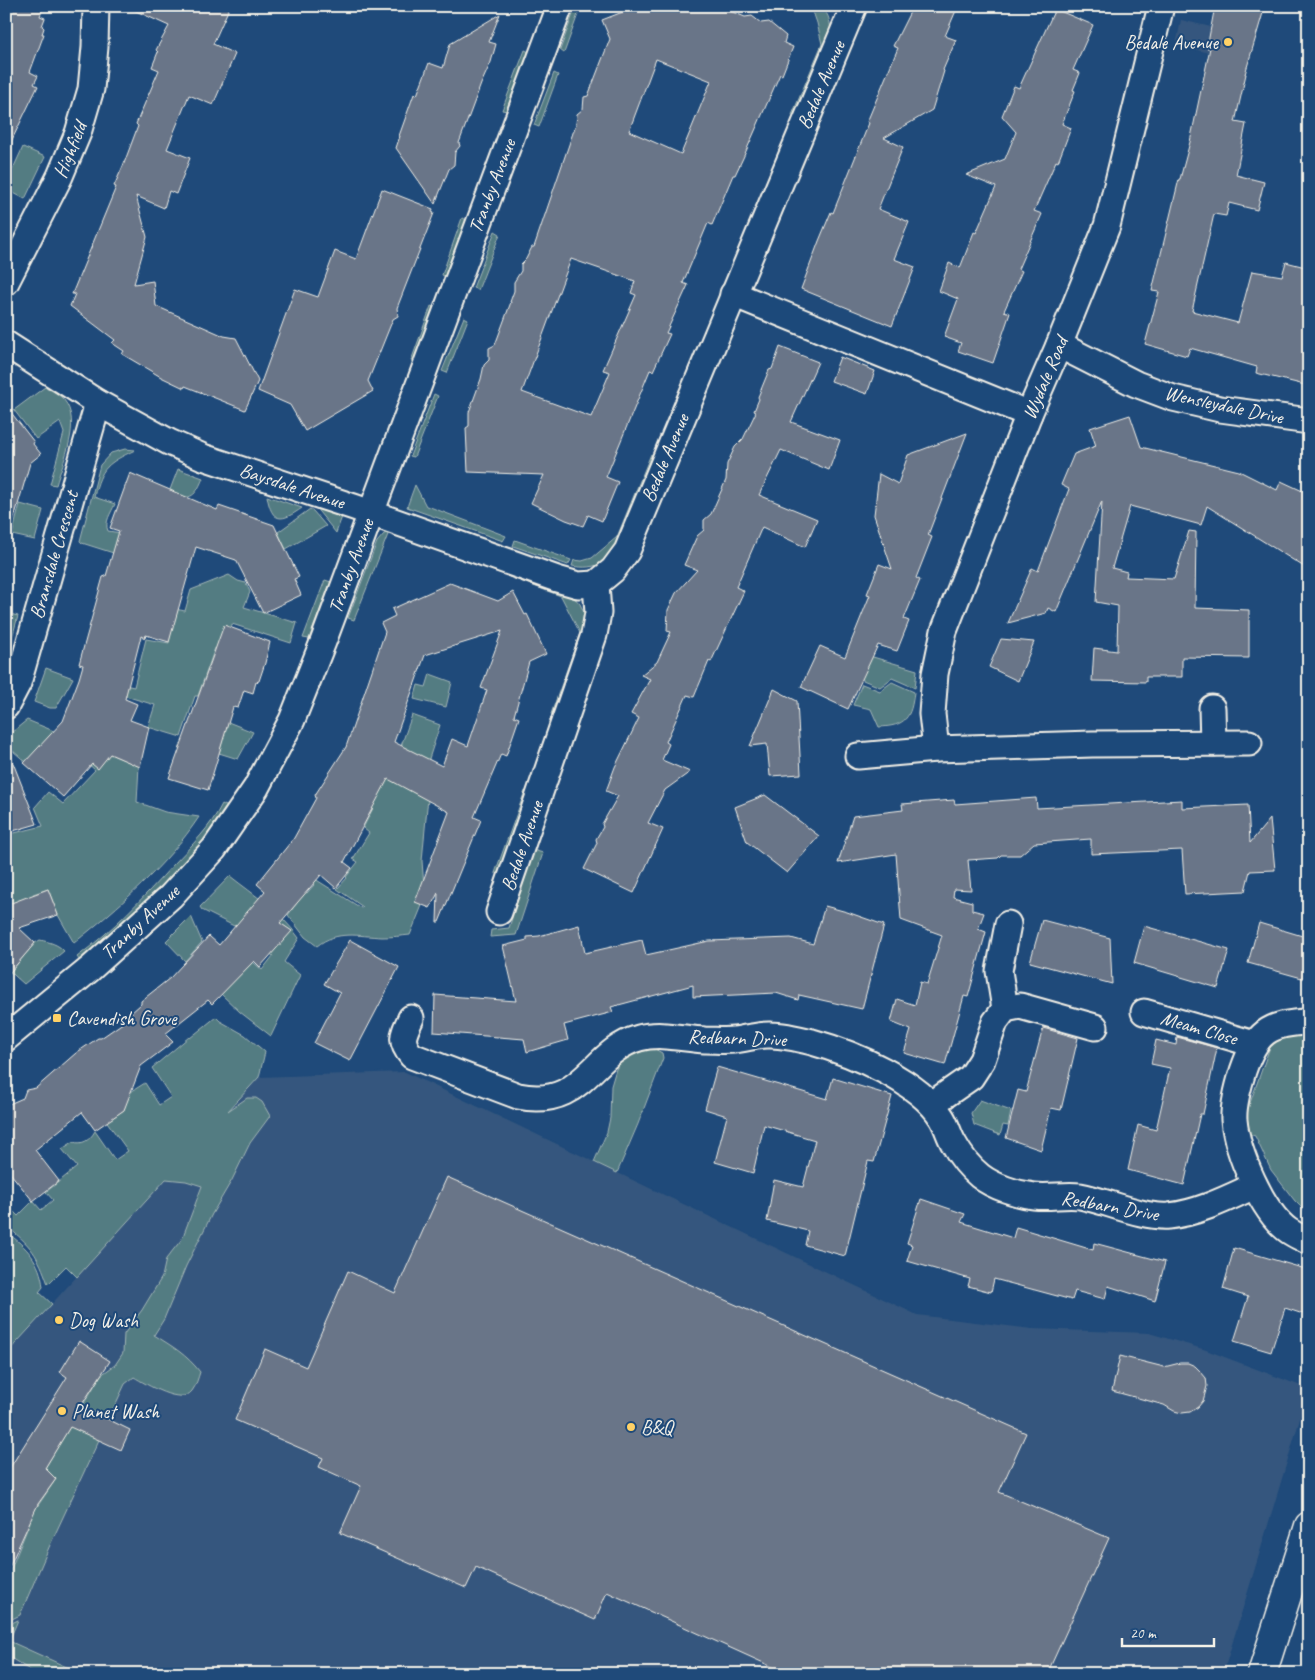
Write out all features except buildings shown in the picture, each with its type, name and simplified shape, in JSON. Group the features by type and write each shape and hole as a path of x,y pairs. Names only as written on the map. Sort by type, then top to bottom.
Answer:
{"street":[{"name":"Highfield","path":"6,282 60,176 78,133 91,90 96,47 96,6"},
{"name":"Tranby Avenue","path":"6,1038 90,969 171,896 214,849 251,796 292,720 560,6"},
{"name":"Bedale Avenue","path":"499,912 594,635 598,613 596,584 613,570 627,552 854,6"},
{"name":"Wydale Road","path":"936,749 932,714 935,674 944,631 1029,414 1107,226 1161,6"},
{"path":"733,294 1029,414"},
{"name":"Baysdale Avenue","path":"6,344 98,403 169,442 203,457 370,513 556,579 578,585 596,584"},
{"name":"Wensleydale Drive","path":"1059,345 1136,384 1174,398 1220,409 1309,421"},
{"name":"Bransdale Crescent","path":"6,706 18,683 98,403"},
{"path":"1212,708 1213,743"},
{"path":"858,756 936,749 1249,743"},
{"path":"932,1104 971,1077 982,1060 995,1022 1004,1009 999,971 1008,924"},
{"path":"1004,1009 1020,1006 1095,1027"},
{"name":"Meam Close","path":"1144,1012 1254,1044"},
{"name":"Redbarn Drive","path":"411,1018 403,1039 405,1048 412,1056 518,1096 534,1100 554,1097 569,1090 625,1044 640,1038 678,1036 702,1040 733,1040 771,1035 812,1042 866,1062 905,1083 932,1104 943,1119 954,1144 965,1162 982,1178 1002,1188 1034,1196 1077,1196 1149,1214 1168,1216 1221,1201 1254,1186"},
{"name":"Meam Close","path":"1254,1186 1234,1119 1239,1085 1254,1044 1267,1031 1287,1022 1309,1022"},
{"path":"1254,1186 1274,1216 1288,1230 1309,1242"},
{"path":"1262,1674 1309,1526"}],"shaded area":[{"path":"1181,20 1211,27 1210,53 1176,45"},
{"path":"405,1072 917,1315 1032,1329 1149,1333 1206,1350 1309,1389 1223,1674 32,1674 6,1658 6,1354 259,1077"}],"green space":[{"path":"576,6 581,6 564,53 560,50"},
{"path":"811,6 825,11 829,18 831,33 797,117 792,115 822,44"},
{"path":"525,50 529,52 507,111 502,110"},
{"path":"554,73 558,75 539,127 534,125"},
{"path":"23,147 45,157 25,199 6,189 6,184"},
{"path":"462,218 467,220 448,278 442,275"},
{"path":"495,231 500,234 478,290 473,288"},
{"path":"431,306 436,308 416,364 411,361"},
{"path":"464,317 468,319 447,373 442,371"},
{"path":"45,387 58,394 64,400 69,409 71,419 69,442 56,485 50,484 64,433 60,422 36,439 14,410"},
{"path":"434,394 438,396 414,457 410,456"},
{"path":"125,449 135,450 107,467 103,472 94,497 115,504 108,518 107,528 108,531 121,533 126,557 80,541 100,465 111,453"},
{"path":"651,454 655,457 640,496 626,529 611,554 605,561 597,565 585,567 572,566 574,560 582,561 592,558 617,537"},
{"path":"178,469 203,478 194,494 186,497 168,495"},
{"path":"415,485 426,506 506,536 503,541 407,507"},
{"path":"267,496 302,508 289,516 279,518 272,512"},
{"path":"20,504 43,510 35,540 12,535"},
{"path":"315,507 343,514 336,533"},
{"path":"310,509 326,526 286,549 278,532"},
{"path":"389,532 354,620 348,618 377,542 384,534"},
{"path":"515,540 571,560 568,565 513,546"},
{"path":"511,571 548,584 568,594 580,604 586,618 588,626 556,717 551,714 580,633 561,596 509,577"},
{"path":"229,575 238,581 246,583 250,592 244,607 297,623 291,643 232,624 223,650 215,648 198,696 195,696 181,737 148,727 155,705 122,695 120,684 134,687 146,639 169,643 175,609 185,611 191,590"},
{"path":"325,580 331,582 309,639 303,638"},
{"path":"6,613 18,616 6,659"},
{"path":"866,655 917,670 915,688 892,678 880,687 858,678"},
{"path":"46,668 73,678 56,708 50,708 34,702"},
{"path":"430,674 452,682 446,707 414,699 418,685 426,687"},
{"path":"892,682 914,692 911,708 909,714 901,722 895,725 879,727 871,709 853,705 862,684 880,691"},
{"path":"412,715 440,725 424,774 432,776 422,861 423,903 410,935 386,937 348,935 332,938 317,946 305,937 288,915 305,892 307,893 314,885 312,883 315,879 361,908 363,907 337,889 358,862 353,859 369,833 363,828 373,808 369,805 395,763"},
{"path":"27,720 139,766 137,802 165,812 199,817 157,868 108,915 74,943 58,915 48,889 33,894 35,901 17,908 10,902 6,907 6,835 43,826 35,807 48,792 63,804 95,770 57,736 27,763 6,745 6,737"},
{"path":"228,722 253,732 238,759 219,753"},
{"path":"525,791 529,794 501,873 495,873"},
{"path":"222,804 228,807 221,819 195,851 120,928 80,961 77,957 127,913 194,843 212,821"},
{"path":"533,850 543,853 516,935 490,937 491,930 509,928"},
{"path":"230,876 276,912 299,938 284,962 300,975 271,1036 240,1012 221,994 253,962 262,970 273,956 235,925 202,910 200,907"},
{"path":"191,916 202,942 185,961 166,941"},
{"path":"40,940 56,945 64,951 24,984 6,968 14,968 35,943"},
{"path":"216,1017 245,1035 265,1052 259,1077 228,1111 247,1098 256,1098 262,1102 270,1116 250,1143 232,1180 212,1214 186,1266 164,1319 154,1335 190,1361 200,1372 198,1379 192,1391 187,1395 180,1396 163,1392 134,1377 125,1384 50,1545 20,1615 6,1622 6,1581 30,1522 28,1520 56,1479 45,1468 101,1375 115,1365 123,1353 124,1334 142,1310 162,1277 166,1259 182,1239 202,1186 186,1181 166,1179 77,1277 66,1266 48,1284 33,1251 6,1226 6,1212 14,1212 18,1216 33,1201 41,1210 53,1200 46,1192 77,1167 62,1149 73,1142 80,1143 86,1141 95,1131 115,1160 128,1151 105,1119 107,1117 111,1119 124,1110 125,1106 121,1098 145,1083 159,1105 171,1097 152,1068"},
{"path":"1309,1031 1309,1215 1295,1201 1271,1170 1255,1136 1247,1133 1245,1117 1271,1044 1290,1034"},
{"path":"653,1048 662,1053 663,1058 617,1173 594,1162 607,1132 610,1118 611,1086 616,1069 623,1059 634,1051"},
{"path":"980,1100 1011,1111 1008,1126 1003,1125 1000,1135 974,1125 971,1113"},
{"path":"6,1232 26,1249 36,1262 43,1287 39,1292 52,1304 6,1354"},
{"path":"18,1620 9,1641 82,1674 36,1674 6,1655 6,1626"}],"place":[{"name":"Bedale Avenue","path":"1228,42"},
{"name":"Cavendish Grove","path":"57,1018"},
{"name":"Dog Wash","path":"59,1320"},
{"name":"Planet Wash","path":"62,1411"},
{"name":"B&Q","path":"631,1427"}]}
